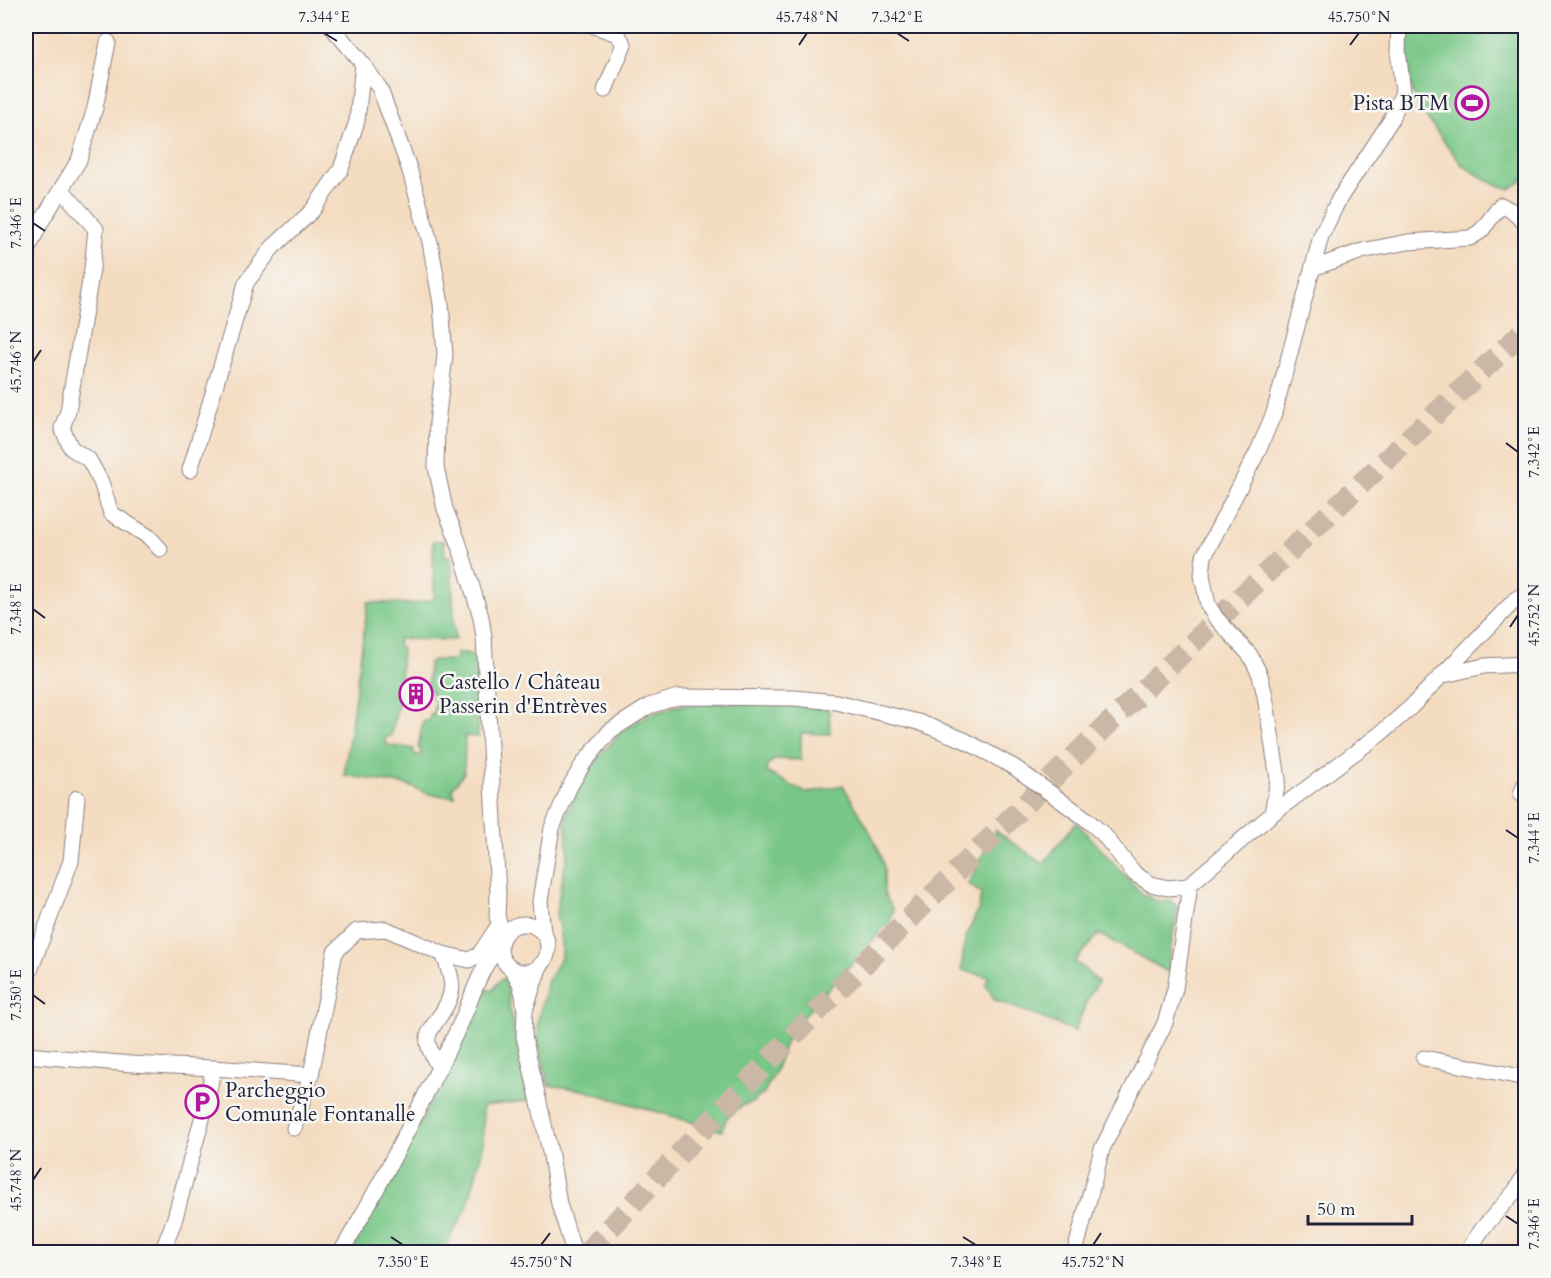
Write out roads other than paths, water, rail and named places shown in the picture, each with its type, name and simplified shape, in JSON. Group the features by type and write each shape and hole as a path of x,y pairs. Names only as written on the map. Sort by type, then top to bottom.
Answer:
{"street":[{"path":"331,26 380,88 409,168 429,243 441,304 446,355 437,423 436,467 445,509 481,617 484,637 498,894 496,905 502,959 510,967 520,984 525,1010 524,1036 559,1204 574,1252"},
{"path":"594,26 617,34 624,44 605,90"},
{"path":"1272,814 1278,779 1260,675 1250,655 1216,618 1208,605 1202,575 1204,556 1258,451 1274,413 1325,226 1391,120 1403,92 1398,50 1399,26"},
{"path":"26,253 40,222 79,160 95,108 108,42"},
{"path":"190,470 246,283 272,248 312,211 341,169 357,121 363,64"},
{"path":"62,190 96,229 92,269 68,411 62,428 71,448 89,460 101,482 111,513 149,537 160,549"},
{"path":"1313,268 1362,251 1408,242 1470,238 1481,231 1501,205 1512,211 1526,224"},
{"path":"478,984 488,976 510,967 526,972 545,960 548,948 543,933 540,901 552,828 569,788 583,764 610,731 649,706 678,697 794,698 836,702 918,722 964,740 1014,767 1085,818 1103,834 1135,874 1151,884 1167,888 1188,886 1272,814 1380,734 1444,675 1516,599 1526,593"},
{"path":"1444,675 1484,666 1526,664"},
{"path":"26,981 71,861 77,798"},
{"path":"1075,1252 1102,1149 1165,1023 1175,989 1188,886"},
{"path":"498,894 507,913 522,924"},
{"path":"522,924 540,901"},
{"path":"294,1128 311,1075 335,952 357,932 386,929 442,954 470,960 510,928 530,924 543,933"},
{"path":"341,1252 376,1193 439,1068 501,936"},
{"path":"439,1068 428,1046 428,1037 448,1005 452,993 452,975 442,954"},
{"path":"525,1010 540,965"},
{"path":"26,1055 311,1075"},
{"path":"1424,1058 1526,1078"},
{"path":"162,1252 174,1221 208,1097 213,1068"},
{"path":"1467,1252 1483,1228 1516,1190 1526,1172"}],"tunnel":[{"path":"588,1252 700,1132 931,897 1286,554 1526,329"}],"place":[{"name":"Pista BTM","path":"1472,103"},
{"name":"Castello / Château Passerin d'Entrèves","path":"416,694"},
{"name":"Parcheggio Comunale Fontanalle","path":"202,1102"}]}
